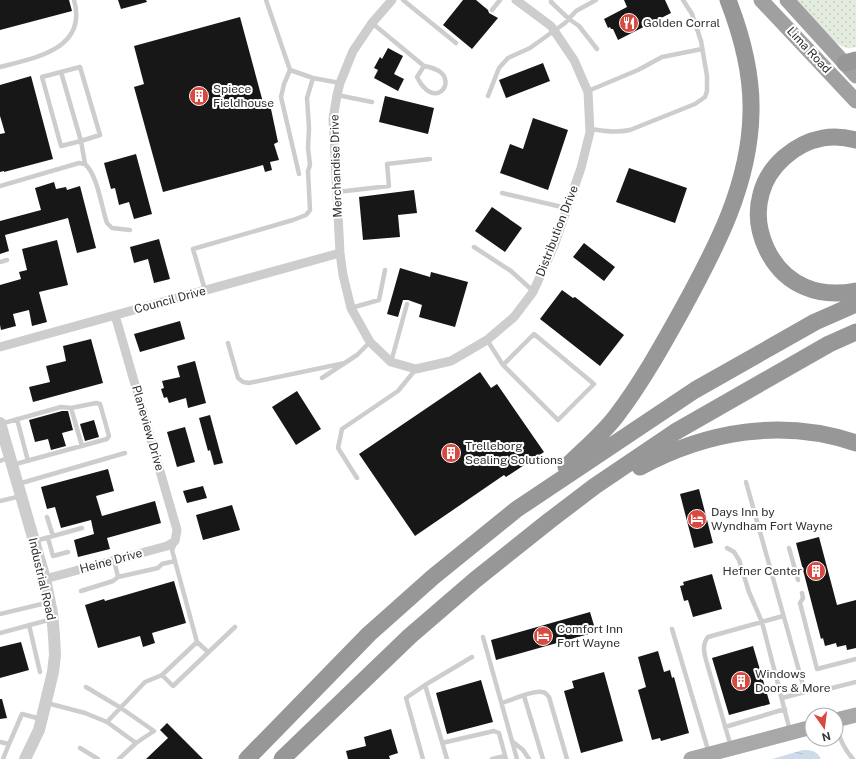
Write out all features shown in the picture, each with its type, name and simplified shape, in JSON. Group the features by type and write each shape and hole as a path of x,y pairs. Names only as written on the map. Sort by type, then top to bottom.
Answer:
{"highway":[{"path":"536,496 616,417 658,354 691,293 727,221 738,190 744,164 750,134 751,111 750,84 742,40 728,0"},
{"name":"Lima Road","path":"762,0 856,101"},
{"name":"Lima Road","path":"786,0 850,62 856,76"},
{"path":"856,140 842,137 823,138 806,143 791,152 777,164 767,179 761,194 758,212 759,227 767,251 775,264 788,276 805,287 825,292 856,291"},
{"path":"246,759 369,634 433,577 517,509 695,390 815,322 856,304"},
{"path":"282,759 410,636 475,580 595,486 675,432 830,344 856,332"},
{"path":"549,521 613,485 648,463 692,444 707,440 744,432 774,430 828,435 856,443"}],"main road":[{"path":"844,718 856,715"},
{"path":"691,759 804,729"}],"street":[{"name":"Merchandise Drive","path":"340,253 333,119 336,95 353,50 372,23 392,0"},
{"name":"Distribution Drive","path":"340,253 343,275 351,308 370,342 391,362 416,369 451,361 487,340 514,317 533,292 554,246 581,168 590,129 588,91 574,60 551,26 516,0"},
{"name":"Council Drive","path":"0,347 340,253"},
{"name":"Planeview Drive","path":"115,315 177,530 175,541"},
{"name":"Industrial Road","path":"0,423 7,461 18,484 45,579 50,602 55,655 53,672 39,730 25,759"},
{"name":"Heine Drive","path":"45,579 167,546 175,541"}],"lane":[{"path":"0,67 41,56 55,49 70,37 75,28 77,18 77,10 74,0"},
{"path":"266,0 290,70 284,84 281,97 299,174"},
{"path":"404,0 456,43"},
{"path":"492,10 500,0"},
{"path":"551,0 551,2 569,19 579,26 597,48"},
{"path":"488,96 499,68 508,58 530,48 569,19 576,11 596,0"},
{"path":"590,129 610,132 630,130 701,101 705,97 707,91 707,76 698,29 692,14 683,0"},
{"path":"372,23 424,66 433,68 442,74 445,79 446,86 442,91 437,93 430,92 420,83 417,77 424,66"},
{"path":"588,91 638,70 662,57 702,48"},
{"path":"80,67 100,135 81,140 61,146 42,77 80,67"},
{"path":"290,70 313,78 340,83"},
{"path":"61,72 81,140 85,164 89,167 93,176 107,223 112,228 130,230"},
{"path":"205,290 193,249 293,220 306,215 310,210 311,204 308,171 310,165 308,148 309,128 307,98 313,78"},
{"path":"336,95 372,102"},
{"path":"337,192 389,186 387,164 430,159"},
{"path":"0,186 79,164 85,164"},
{"path":"502,194 566,208"},
{"path":"474,247 511,271 533,292"},
{"path":"0,262 6,260"},
{"path":"351,308 379,300 385,270"},
{"path":"391,362 407,304"},
{"path":"487,340 503,365 558,420 594,384 534,334 503,365"},
{"path":"322,378 357,355 370,342"},
{"path":"228,343 238,378 243,382 249,383 345,363"},
{"path":"357,478 338,448 342,429 398,391 416,369"},
{"path":"0,423 61,407 71,408 96,403 100,404 109,436 107,439 28,461 7,461"},
{"path":"71,408 82,446"},
{"path":"17,419 28,461"},
{"path":"18,484 125,453"},
{"path":"746,482 805,692 782,698"},
{"path":"0,501 21,496"},
{"path":"47,517 53,556 68,552"},
{"path":"34,542 82,528"},
{"path":"175,541 172,550 197,642 208,652"},
{"path":"727,548 734,552 739,560 749,592 762,622 791,732"},
{"path":"789,548 798,580"},
{"path":"114,560 118,577"},
{"path":"81,591 114,581 118,577 158,568 162,564 175,561"},
{"path":"802,593 803,598 800,603 817,669 856,659"},
{"path":"0,614 50,602"},
{"path":"731,748 706,660 704,641 708,637 783,616"},
{"path":"0,633 52,619"},
{"path":"29,625 40,672"},
{"path":"162,675 173,686 235,627"},
{"path":"672,629 710,754"},
{"path":"483,637 517,759"},
{"path":"107,722 145,682 162,675 197,642"},
{"path":"423,759 406,698 472,657"},
{"path":"820,691 856,682"},
{"path":"425,685 447,759"},
{"path":"86,686 154,731 136,743 119,759"},
{"path":"502,703 535,692 546,693 549,698 567,759"},
{"path":"524,696 543,759"},
{"path":"45,702 84,713 107,722 136,743"},
{"path":"725,727 785,709"},
{"path":"3,759 22,714 41,719"},
{"path":"442,744 494,731 499,734 506,757 492,759"},
{"path":"0,742 9,744"},
{"path":"513,742 524,750 529,759"},
{"path":"844,746 853,759"},
{"path":"80,748 98,759"}],"shaded area":[{"path":"797,0 856,0 856,47 845,48 833,40"}],"water":[{"path":"803,750 809,750 818,754 821,759 772,759"}],"building":[{"path":"0,0 69,0 72,11 0,30"},
{"path":"118,0 146,0 147,2 121,9"},
{"path":"463,0 476,0 488,10 489,13 498,18 472,49 443,25"},
{"name":"Golden Corral","path":"624,0 665,0 671,13 618,40 613,29 610,27 608,28 604,19 627,7"},
{"name":"Spiece Fieldhouse","path":"240,17 264,106 269,105 271,109 278,142 274,144 279,160 270,162 272,170 265,172 263,165 163,192 134,87 144,84 134,46"},
{"path":"388,48 403,56 394,74 404,79 398,91 374,78 378,70 374,68 380,57 382,59"},
{"path":"543,63 550,81 506,98 499,80"},
{"path":"31,76 53,159 0,172 0,134 5,133 0,116 0,85"},
{"path":"385,96 434,108 428,134 379,122"},
{"path":"533,118 568,130 548,190 500,173 510,144 523,149"},
{"path":"136,154 152,214 134,219 129,202 119,205 115,188 111,189 104,163"},
{"path":"629,168 687,188 675,223 616,202"},
{"path":"54,182 56,189 66,187 67,190 80,186 96,248 77,253 68,218 5,235 9,251 0,254 0,221 41,210 35,188"},
{"path":"414,190 417,213 398,215 400,237 363,240 359,197"},
{"path":"492,207 522,228 505,252 475,231"},
{"path":"159,239 170,279 154,283 148,259 134,263 130,247"},
{"path":"57,240 68,285 39,292 47,322 32,326 29,310 13,314 16,326 1,330 0,285 21,279 19,272 27,270 22,249"},
{"path":"584,243 615,267 604,281 573,257"},
{"path":"400,268 430,277 431,272 468,282 455,327 419,317 422,305 408,300 403,300 398,317 387,314"},
{"path":"562,290 573,298 575,297 624,335 600,366 540,319"},
{"path":"180,321 185,339 140,352 134,334"},
{"path":"91,339 103,383 33,402 29,387 50,382 46,366 66,361 63,346"},
{"path":"195,361 206,403 188,408 186,398 169,403 167,397 164,398 161,389 164,388 162,381 180,377 177,366"},
{"name":"Trelleborg Sealing Solutions","path":"480,372 491,388 497,384 544,452 506,477 504,475 415,536 359,454"},
{"path":"297,391 321,429 296,445 272,407"},
{"path":"62,411 68,411 73,430 62,433 66,446 51,450 48,439 35,442 29,420"},
{"path":"210,415 223,463 214,465 210,450 208,451 199,418"},
{"path":"94,420 99,437 85,441 80,424"},
{"path":"185,427 195,462 177,467 167,432"},
{"path":"108,469 114,491 96,496 102,516 155,501 161,523 107,538 110,549 78,557 74,540 94,534 91,520 61,528 55,507 47,509 41,487"},
{"path":"203,486 207,498 187,503 183,491"},
{"name":"Days Inn by Wyndham Fort Wayne","path":"699,489 713,543 694,548 680,494"},
{"path":"232,505 240,530 203,540 196,515"},
{"name":"Hefner Center","path":"819,537 837,605 856,600 856,648 847,650 846,645 837,647 836,643 825,646 823,638 821,639 796,543"},
{"path":"712,574 722,609 693,617 688,600 684,601 680,586 684,585 683,582"},
{"path":"174,581 186,623 152,633 155,643 143,647 140,636 98,648 85,605 104,599 105,601"},
{"name":"Comfort Inn Fort Wayne","path":"590,612 596,632 496,660 491,640"},
{"path":"21,642 29,670 0,678 0,647"},
{"name":"Windows Doors & More","path":"753,646 770,704 729,715 712,658"},
{"path":"658,651 664,672 670,670 672,678 674,677 689,733 661,741 660,738 652,740 638,690 646,687 638,657"},
{"path":"604,672 623,741 581,753 564,691 574,688 572,681"},
{"path":"481,680 493,722 447,734 436,693"},
{"path":"0,699 2,699 7,718 0,719"},
{"path":"167,723 203,759 146,759 168,738 160,730"},
{"path":"391,729 398,753 389,756 390,759 348,759 346,751 366,746 364,737"}],"place":[{"name":"Golden Corral","path":"629,23"},
{"name":"Spiece Fieldhouse","path":"199,96"},
{"name":"Trelleborg Sealing Solutions","path":"451,453"},
{"name":"Days Inn by Wyndham Fort Wayne","path":"697,519"},
{"name":"Hefner Center","path":"816,571"},
{"name":"Comfort Inn Fort Wayne","path":"543,636"},
{"name":"Windows Doors & More","path":"741,681"}]}
